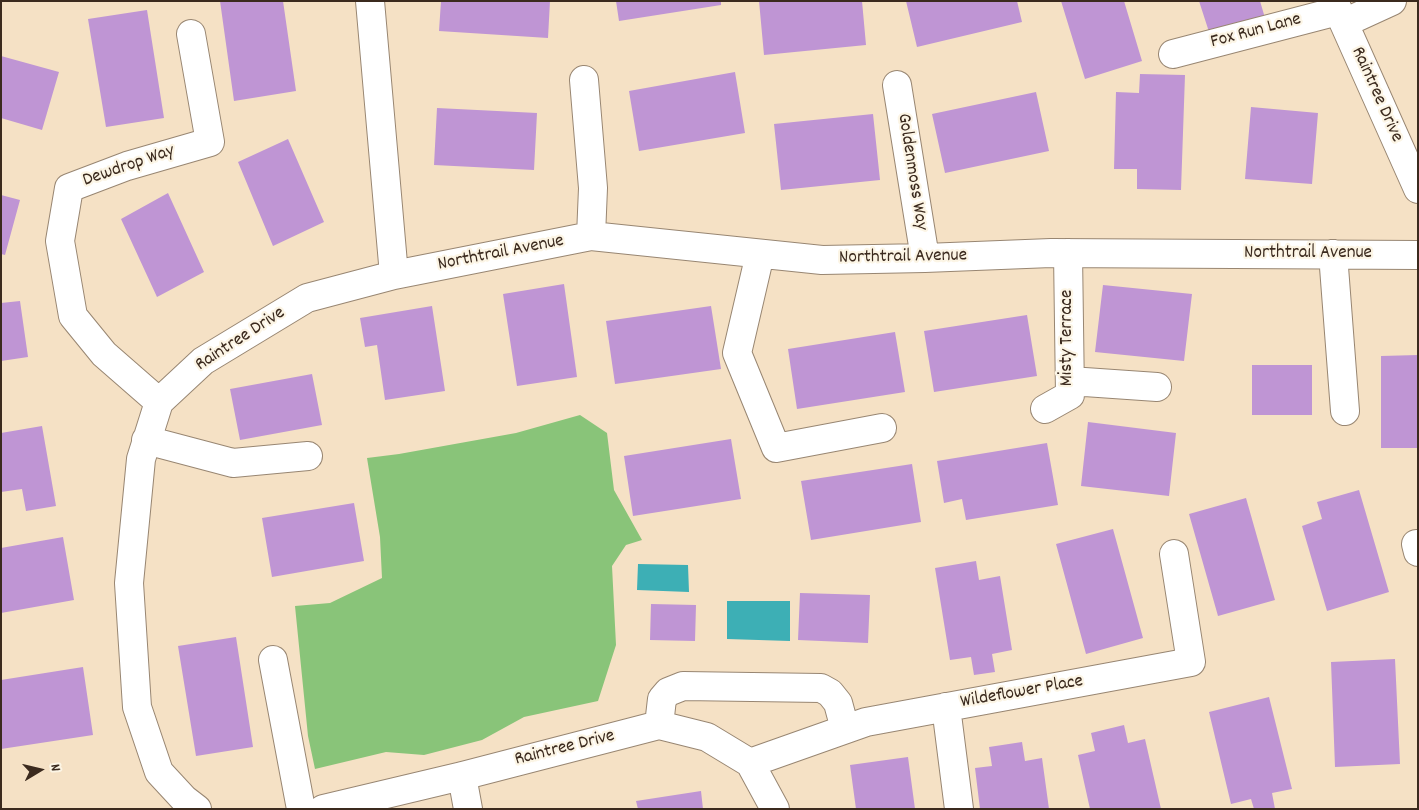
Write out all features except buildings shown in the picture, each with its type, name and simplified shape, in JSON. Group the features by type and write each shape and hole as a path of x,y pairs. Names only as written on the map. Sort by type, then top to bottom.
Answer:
{"street":[{"path":"370,1 394,275"},
{"name":"Fox Run Lane","path":"1173,54 1339,12 1392,1"},
{"name":"Raintree Drive","path":"1339,12 1418,189"},
{"name":"Dewdrop Way","path":"159,402 104,354 73,316 60,241 69,188 126,166 210,142 191,34"},
{"path":"584,80 593,188 591,236"},
{"name":"Goldenmoss Way","path":"897,85 925,258"},
{"name":"Northtrail Avenue","path":"394,275 591,236 822,260 1068,253 1418,255"},
{"name":"Misty Terrace","path":"1045,409 1070,395 1068,253"},
{"path":"760,254 737,354 776,448 882,428"},
{"path":"1332,254 1345,411"},
{"name":"Raintree Drive","path":"197,809 184,799 159,772 137,707 129,583 141,459 159,402 203,361 307,298 394,275"},
{"path":"1070,380 1157,387"},
{"path":"146,440 233,463 308,456"},
{"name":"Wildeflower Place","path":"750,763 866,722 1191,662 1174,554"},
{"path":"273,660 300,809 306,809"},
{"path":"659,725 662,700 668,692 682,686 821,688 830,693 838,702 845,730"},
{"path":"946,707 959,809"},
{"name":"Raintree Drive","path":"323,809 462,776 659,725 707,737 750,763"},
{"path":"750,763 775,809"},
{"path":"462,776 468,809"}],"green space":[{"path":"580,415 607,433 614,490 642,540 626,545 612,566 616,645 598,701 524,717 482,740 424,755 386,752 315,769 308,736 295,606 330,603 382,578 380,537 367,458 516,433"}],"water":[{"path":"638,564 688,565 689,592 637,590"},
{"path":"727,601 790,601 790,641 727,639"}]}
